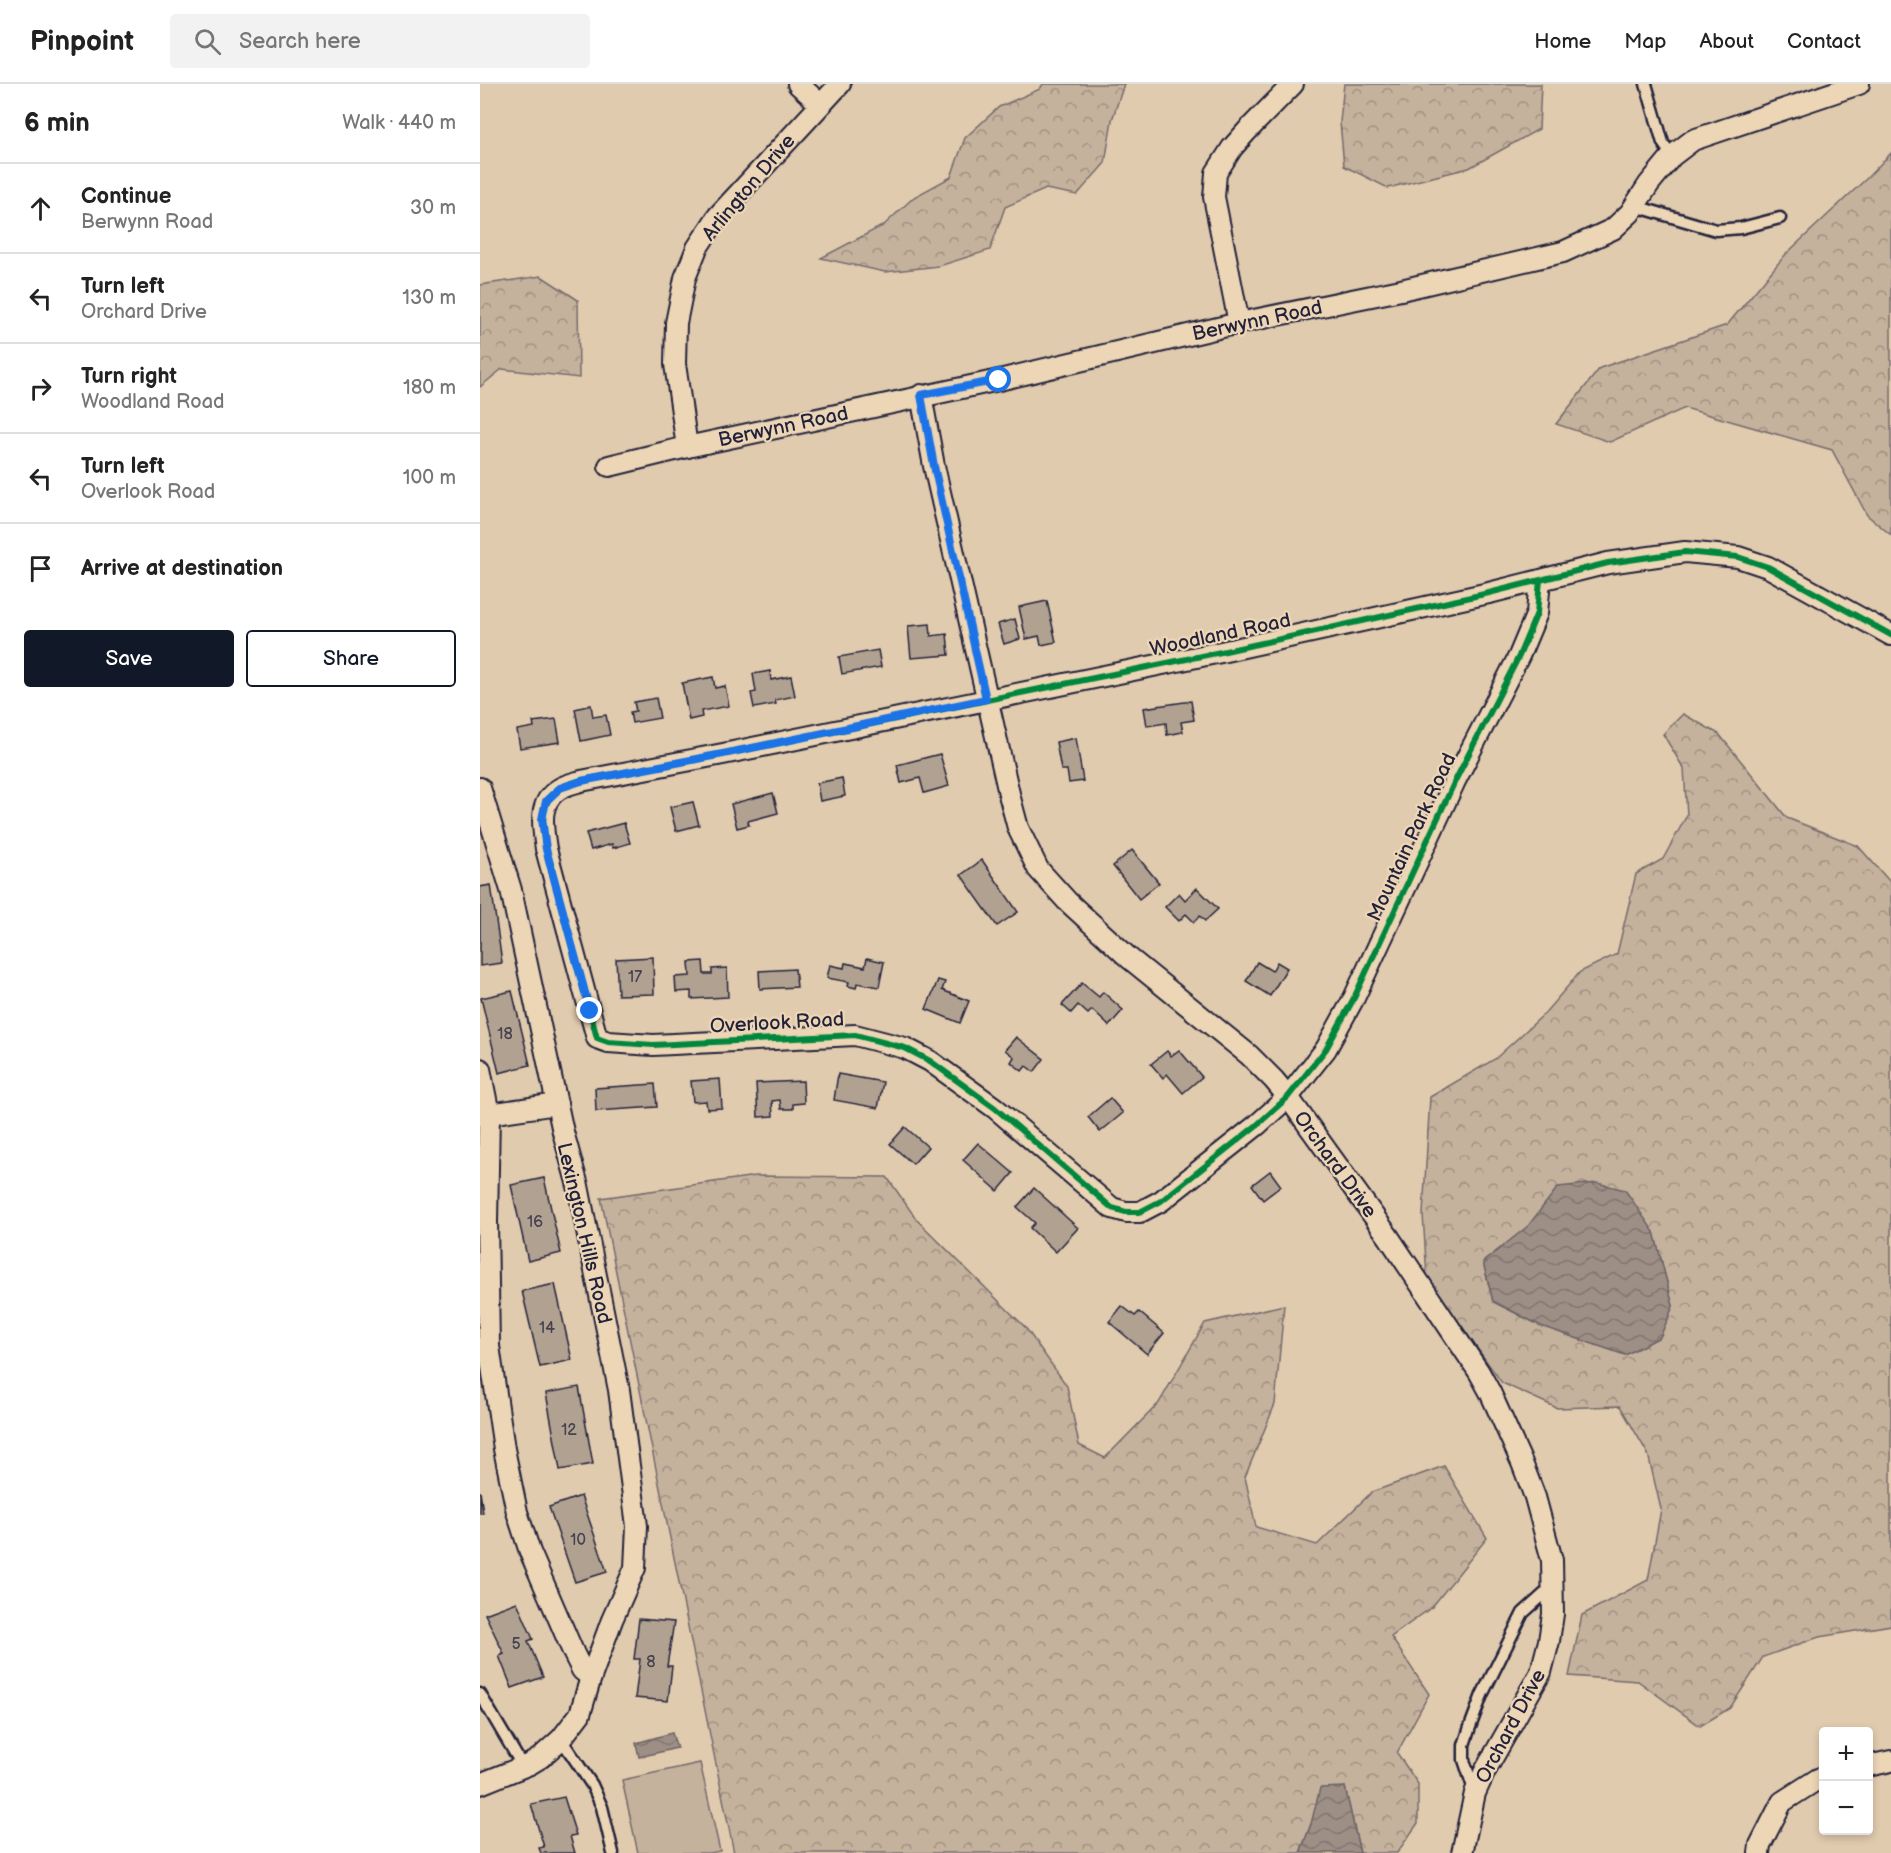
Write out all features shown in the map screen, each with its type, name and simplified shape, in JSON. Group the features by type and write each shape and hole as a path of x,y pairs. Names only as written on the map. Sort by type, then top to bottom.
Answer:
{"street":[{"path":"798,84 820,104"},
{"name":"Arlington Drive","path":"687,447 675,364 676,323 685,278 697,248 718,216 840,84"},
{"path":"1239,323 1214,197 1216,173 1247,131 1293,84"},
{"name":"Berwynn Road","path":"609,466 921,395 999,380 1239,323 1401,291 1563,252 1613,229 1630,213 1649,184 1672,156 1693,140 1859,84"},
{"name":"Orchard Drive","path":"921,395 934,466 986,699 1018,828 1038,869 1067,901 1129,958 1250,1055 1288,1097 1388,1236 1479,1372 1522,1463 1535,1497 1552,1560 1553,1614 1549,1641 1541,1672 1475,1793 1461,1853"},
{"name":"Woodland Road","path":"546,801 560,788 581,781 1221,652 1489,593 1608,563 1685,552 1738,557 1768,567 1891,635"},
{"name":"Mountain Park Road","path":"1288,1097 1326,1049 1354,998 1455,781 1519,656 1537,613 1540,580"},
{"name":"Lexington Hills Road","path":"480,788 511,890 563,1132 578,1186 619,1390 637,1526 635,1568 612,1620 580,1714 561,1739 540,1758 524,1767 480,1784"},
{"name":"Overlook Road","path":"546,801 542,819 546,849 597,1038 608,1042 653,1045 855,1035 905,1048 930,1061 986,1101 1112,1208 1126,1212 1140,1212 1161,1201 1257,1125 1288,1097"},
{"path":"480,1069 489,1114 483,1217 484,1326 504,1449 517,1512 530,1552 574,1654 582,1670 591,1677"},
{"path":"489,1114 557,1104"},
{"path":"1873,1765 1891,1761"},
{"path":"1759,1853 1760,1845 1782,1802 1819,1779"}],"lane":[{"path":"1646,84 1663,143 1672,156"},
{"path":"1635,206 1716,230 1741,228 1780,218"},
{"path":"1475,1793 1464,1760 1464,1745 1482,1695 1523,1613 1554,1586"},
{"path":"480,1694 524,1767"},
{"path":"561,1739 592,1785 602,1807 613,1853"}],"green space":[{"path":"1043,84 1124,84 1112,120 1105,163 1077,195 1046,189 1005,207 990,250 939,266 885,272 821,258 884,225 914,197 951,177 965,138 999,107 1040,89"},
{"path":"1344,84 1541,84 1539,129 1469,168 1388,188 1344,166 1340,122"},
{"path":"1891,153 1891,535 1867,515 1832,450 1685,408 1610,442 1556,424 1600,368 1727,325 1786,254"},
{"path":"541,276 578,300 579,378 502,369 480,387 480,285"},
{"path":"1683,714 1719,734 1787,818 1858,846 1891,883 1891,1625 1819,1637 1763,1657 1730,1708 1700,1726 1638,1681 1569,1676 1582,1615 1648,1580 1661,1509 1648,1454 1620,1406 1557,1408 1502,1383 1427,1278 1423,1214 1430,1097 1495,1059 1543,1015 1580,972 1617,954 1636,874 1663,859 1687,815 1684,769 1663,734","holes":["1529,1226 1654,1232 1673,1306 1660,1337 1625,1355 1541,1326 1493,1302 1483,1262"]},
{"path":"756,1176 887,1177 917,1220 1025,1327 1067,1386 1079,1445 1105,1458 1159,1403 1205,1323 1284,1305 1275,1404 1245,1477 1256,1527 1317,1545 1372,1492 1444,1466 1487,1538 1432,1607 1391,1637 1429,1694 1397,1753 1418,1784 1418,1823 1397,1853 1360,1853 1345,1787 1311,1824 1300,1853 734,1853 601,1198"},
{"path":"700,1763 720,1851 638,1853 622,1780"}],"water":[{"path":"1597,1183 1625,1190 1654,1232 1673,1306 1660,1337 1625,1355 1541,1326 1493,1301 1483,1262 1528,1226 1558,1187"},
{"path":"672,1733 677,1748 639,1757 636,1743"},
{"path":"1345,1787 1360,1853 1300,1853 1311,1824 1320,1788"}],"building":[{"path":"1047,601 1056,642 1041,645 1039,636 1026,639 1019,607"},
{"path":"1015,619 1020,639 1004,644 998,624"},
{"path":"930,624 931,636 947,634 949,655 911,658 908,626"},
{"path":"878,650 881,667 842,674 839,657"},
{"path":"770,671 771,680 791,676 795,696 775,700 776,704 754,708 751,693 756,692 753,674"},
{"path":"713,677 715,688 725,686 729,706 701,711 702,717 689,720 682,683"},
{"path":"656,698 660,718 632,723 630,712 636,711 634,702"},
{"path":"1191,701 1194,720 1181,722 1183,732 1167,735 1166,723 1147,726 1144,708"},
{"path":"591,705 593,717 606,715 610,735 581,741 575,709"},
{"path":"556,719 560,742 520,748 517,730 534,727 533,722"},
{"path":"1076,738 1083,781 1069,783 1067,770 1061,770 1056,742"},
{"path":"940,754 949,786 924,793 920,778 901,783 897,765"},
{"path":"842,778 845,796 820,801 817,783"},
{"path":"773,793 778,813 748,821 749,825 737,828 731,804"},
{"path":"693,802 699,825 676,831 670,807"},
{"path":"624,823 630,843 613,848 612,844 591,850 586,833"},
{"path":"1132,850 1159,883 1139,899 1113,866"},
{"path":"982,860 1018,912 997,926 961,875"},
{"path":"491,885 502,963 480,966 480,887"},
{"path":"1197,888 1218,909 1205,921 1200,916 1194,922 1186,914 1179,921 1165,907 1179,893 1185,900"},
{"path":"653,957 654,994 618,995 616,959"},
{"path":"867,958 884,962 879,987 857,983 856,988 848,986 849,982 827,978 830,965 844,968 845,963 865,967"},
{"path":"703,961 704,974 712,974 712,969 727,968 728,997 691,999 691,991 676,992 675,977 690,976 689,962"},
{"path":"1257,962 1272,971 1277,962 1287,968 1270,996 1246,981"},
{"path":"795,969 797,987 760,989 759,971"},
{"path":"938,980 945,982 942,990 969,1001 960,1023 926,1009"},
{"path":"1082,983 1099,997 1103,992 1123,1010 1109,1026 1092,1010 1088,1014 1078,1005 1071,1013 1062,1005"},
{"path":"512,991 530,1065 499,1073 481,998"},
{"path":"1016,1037 1044,1059 1034,1072 1026,1066 1022,1071 1011,1062 1014,1057 1005,1050"},
{"path":"1179,1050 1202,1077 1183,1093 1167,1074 1163,1078 1151,1064 1167,1051 1171,1056"},
{"path":"838,1074 883,1082 878,1108 834,1100"},
{"path":"720,1079 722,1108 707,1109 706,1101 693,1102 691,1081"},
{"path":"803,1081 804,1103 793,1104 793,1109 781,1109 780,1100 772,1101 773,1116 758,1117 756,1083"},
{"path":"655,1084 657,1107 596,1111 595,1088"},
{"path":"1110,1098 1123,1113 1100,1132 1088,1117"},
{"path":"905,1127 928,1147 913,1164 890,1144"},
{"path":"978,1143 1013,1173 998,1191 963,1160"},
{"path":"1270,1171 1281,1186 1263,1200 1252,1185"},
{"path":"544,1178 561,1253 528,1261 511,1185"},
{"path":"1034,1188 1078,1228 1056,1252 1030,1228 1035,1223 1017,1207"},
{"path":"555,1284 572,1360 540,1367 522,1291"},
{"path":"1122,1306 1135,1316 1139,1312 1164,1333 1147,1354 1109,1322"},
{"path":"579,1387 593,1464 560,1470 546,1393"},
{"path":"480,1491 483,1513 480,1513"},
{"path":"581,1496 607,1572 575,1582 549,1507"},
{"path":"517,1602 533,1639 528,1641 543,1677 512,1688 499,1656 504,1654 485,1614"},
{"path":"639,1619 674,1622 667,1666 672,1666 668,1701 635,1698 640,1659 634,1659"},
{"path":"564,1797 576,1835 570,1836 575,1853 541,1853 539,1848 544,1847 531,1804"}],"cycle path":[{"path":"1540,580 1537,613 1519,656 1455,781 1354,998 1326,1049 1288,1097 1257,1125 1161,1201 1140,1212 1126,1212 1112,1208 995,1108 930,1061 905,1048 855,1035 653,1045 608,1042 597,1038 546,849 544,832 543,816 547,801 559,789 570,784 1221,652 1489,593 1608,563 1685,552 1738,557 1768,567 1891,635"}],"route":[{"path":"590,1011 546,849 542,819 546,801 560,788 581,781 986,699 934,466 921,395 999,380"}]}
